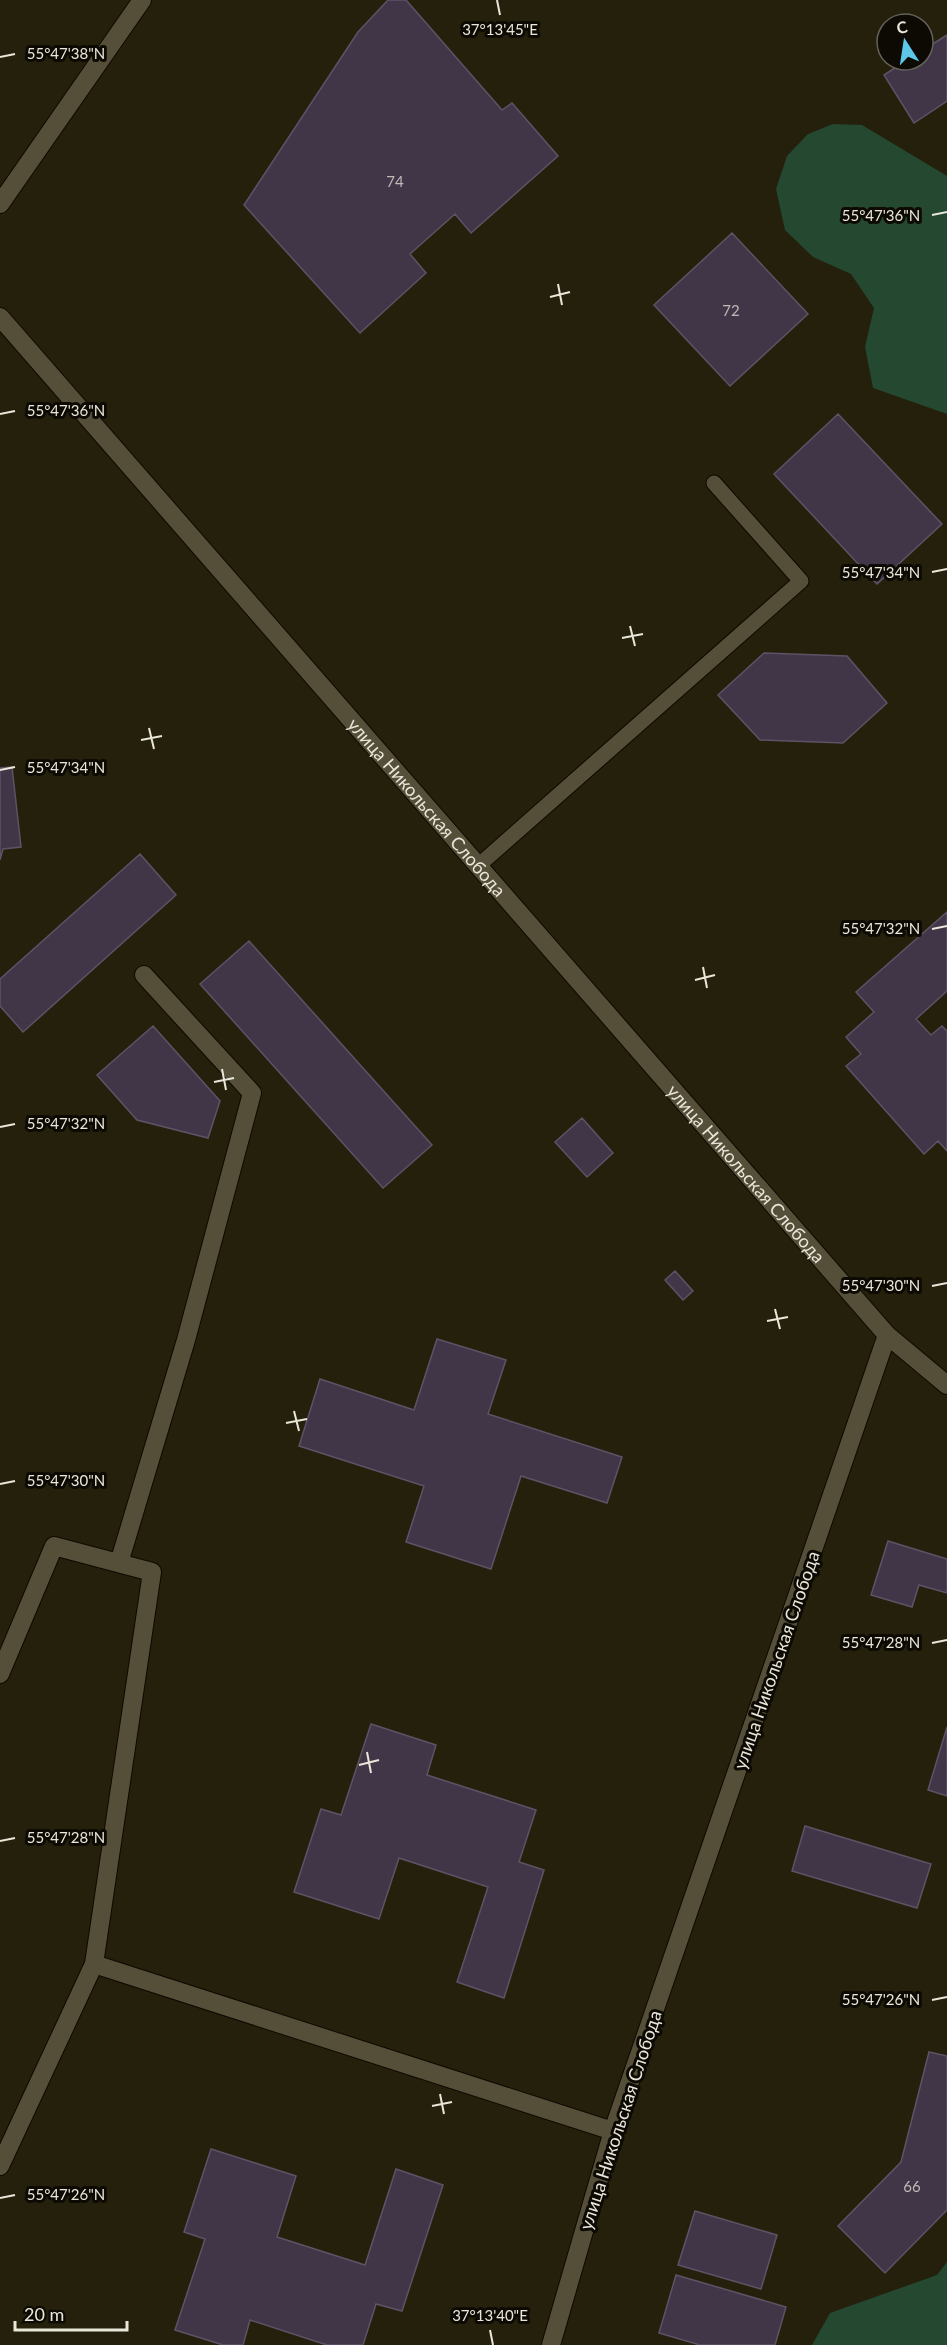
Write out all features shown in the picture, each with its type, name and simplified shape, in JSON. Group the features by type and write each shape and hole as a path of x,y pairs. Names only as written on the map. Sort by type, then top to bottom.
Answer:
{"street":[{"path":"0,204 142,0"},
{"name":"улица Никольская Слобода","path":"0,317 887,1335 613,2131 550,2345"},
{"path":"119,1563 186,1340 252,1093 144,975"},
{"path":"887,1335 947,1385"},
{"path":"0,1674 54,1546 152,1572 94,1964 0,2166"},
{"path":"94,1964 613,2131"}],"lane":[{"path":"478,866 801,581 714,483"}],"green space":[{"path":"833,124 862,125 947,176 947,414 873,388 865,347 874,308 851,274 813,257 785,230 776,189 787,156 808,134"},
{"path":"947,2262 947,2345 812,2345 830,2313 937,2275"}],"building":[{"path":"388,0 406,0 502,110 512,103 558,156 471,233 455,214 410,254 426,273 360,333 244,205 358,32"},
{"path":"947,35 947,101 914,123 884,75 889,72 935,72 935,42"},
{"path":"732,233 808,314 730,386 654,305"},
{"path":"838,414 942,524 877,584 774,474"},
{"path":"764,653 847,656 887,703 843,743 760,740 718,695"},
{"path":"12,767 21,847 3,849 0,860 0,768"},
{"path":"140,854 176,895 23,1032 0,1006 0,979"},
{"path":"947,912 947,991 916,1019 931,1035 942,1026 947,1031 947,1151 938,1141 924,1154 846,1066 861,1054 846,1037 874,1012 856,992"},
{"path":"249,941 432,1145 383,1188 200,984"},
{"path":"153,1026 220,1101 208,1138 137,1120 97,1075"},
{"path":"582,1118 613,1153 587,1177 555,1142"},
{"path":"675,1271 693,1291 683,1300 665,1280"},
{"path":"437,1339 506,1360 488,1414 622,1457 607,1503 521,1476 491,1569 406,1542 424,1486 299,1446 320,1379 414,1410"},
{"path":"888,1541 947,1559 947,1593 919,1585 912,1607 871,1595"},
{"path":"371,1724 436,1745 427,1775 536,1810 519,1862 544,1870 504,1998 457,1982 488,1887 399,1858 379,1919 294,1892 321,1809 341,1815"},
{"path":"947,1727 947,1796 928,1790"},
{"path":"805,1826 931,1864 917,1908 792,1871"},
{"path":"929,2052 947,2056 947,2210 885,2273 838,2226 901,2162"},
{"path":"211,2149 296,2176 277,2237 365,2265 396,2169 443,2185 402,2311 376,2304 363,2345 327,2345 250,2320 243,2345 223,2345 175,2330 205,2239 184,2232"},
{"path":"695,2211 777,2235 761,2289 678,2265"},
{"path":"676,2275 786,2307 775,2345 700,2345 659,2333"}]}
